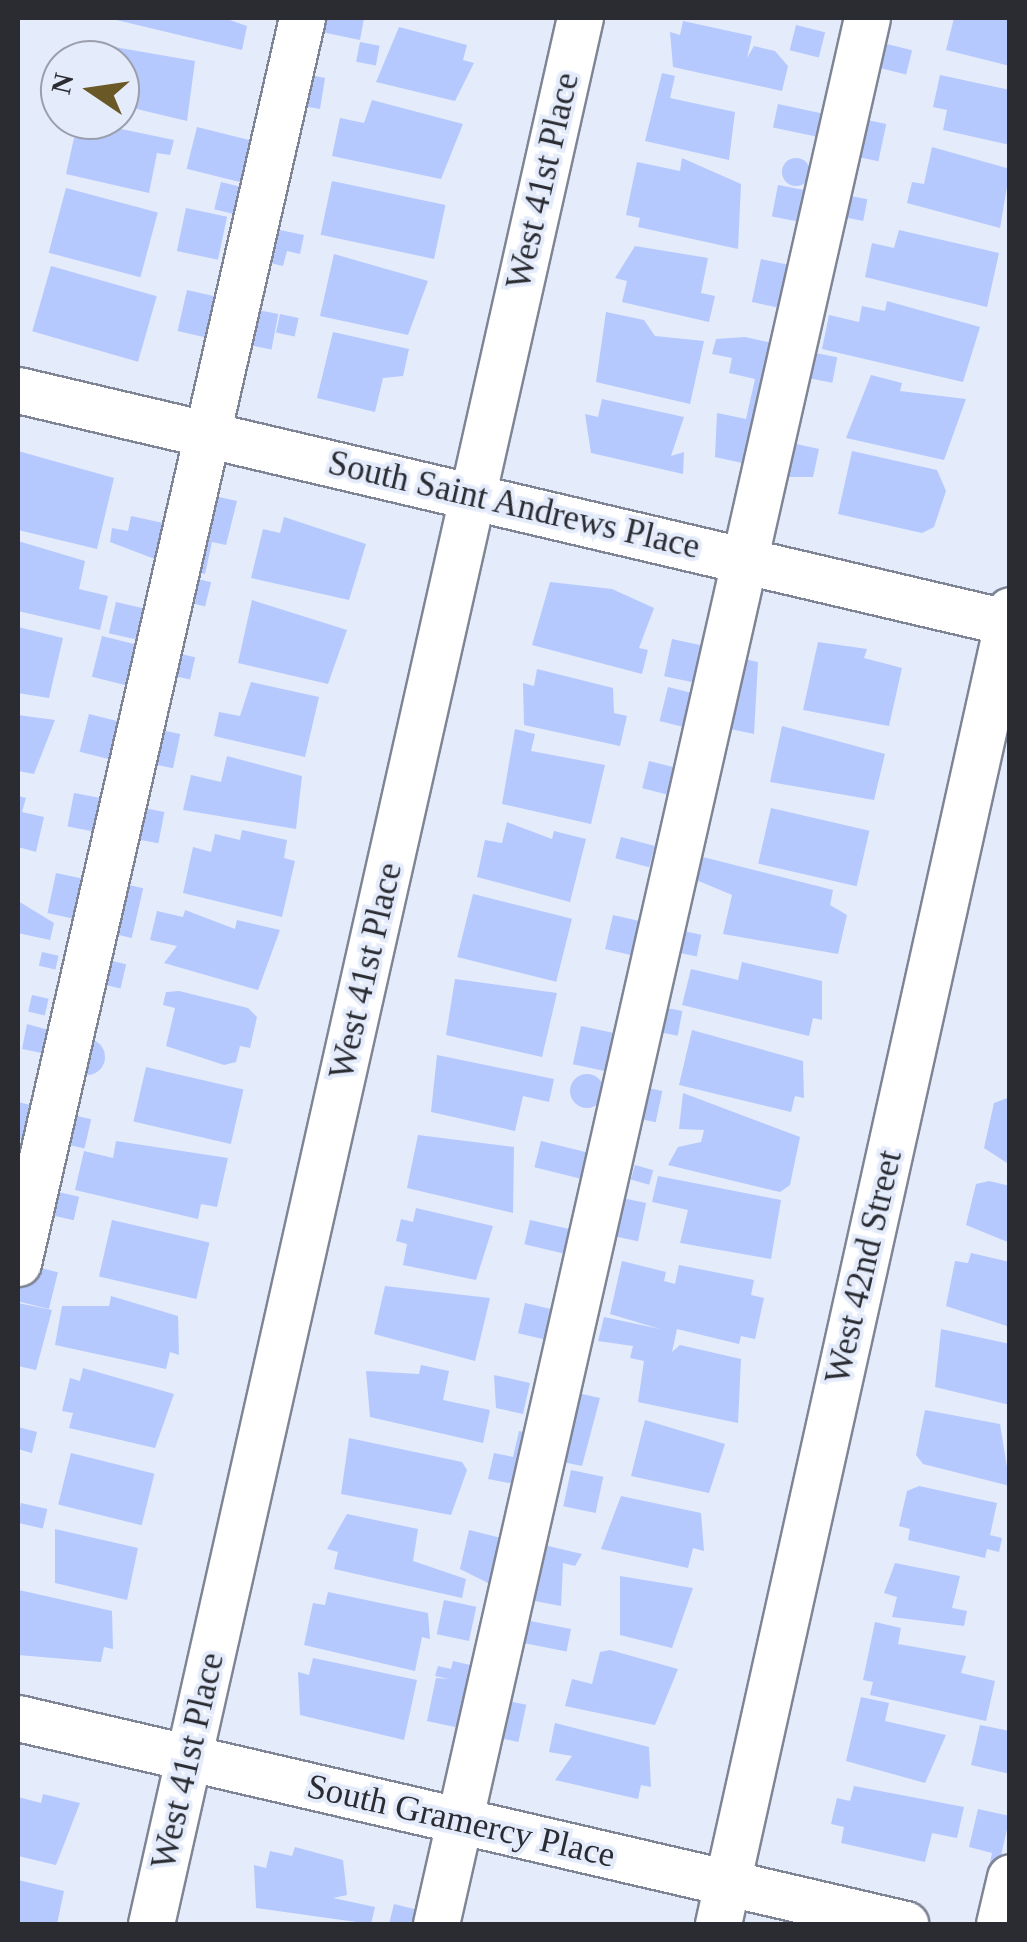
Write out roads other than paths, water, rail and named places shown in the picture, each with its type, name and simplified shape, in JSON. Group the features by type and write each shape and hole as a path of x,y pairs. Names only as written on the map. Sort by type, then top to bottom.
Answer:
{"street":[{"path":"18,1263 302,18"},
{"name":"West 41st Place","path":"152,1924 580,18"},
{"path":"436,1924 867,18"},
{"name":"South Saint Andrews Place","path":"18,390 1009,618"},
{"name":"West 42nd Street","path":"722,1904 1009,618"},
{"name":"South Gramercy Place","path":"18,1718 460,1821 722,1904 906,1924"},
{"path":"999,1924 1010,1877"}]}
